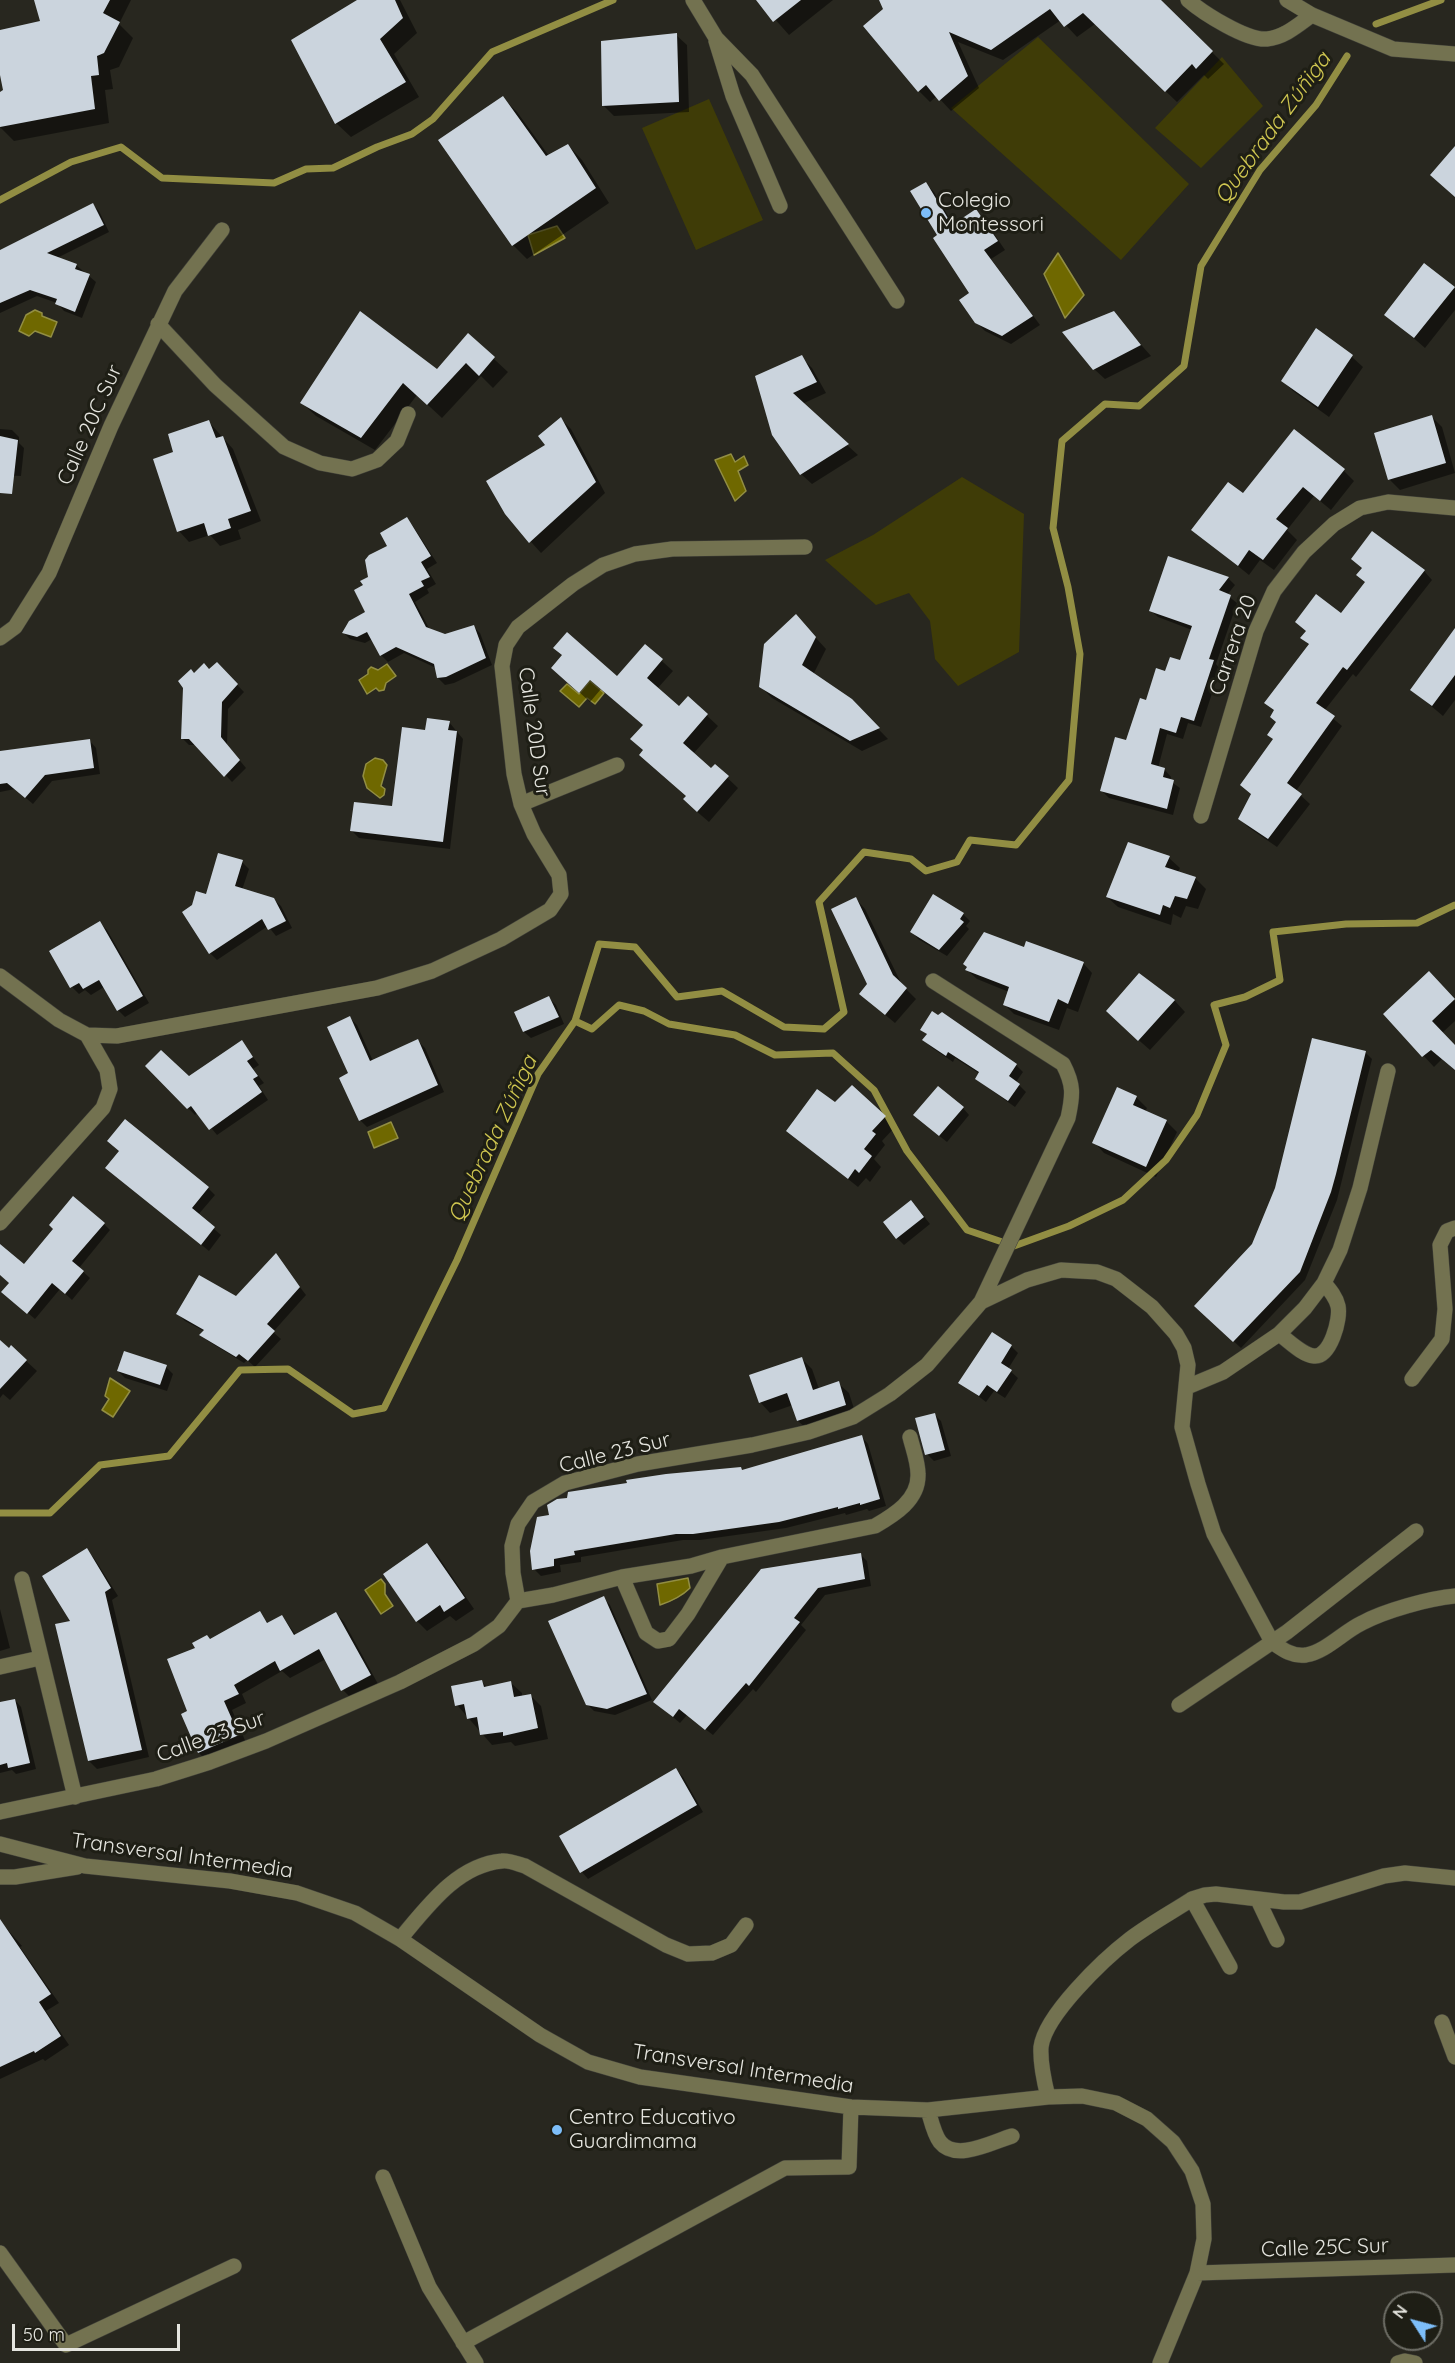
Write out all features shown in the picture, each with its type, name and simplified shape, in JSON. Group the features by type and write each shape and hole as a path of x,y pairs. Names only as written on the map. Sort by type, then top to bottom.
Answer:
{"street":[{"path":"693,0 716,38 752,75 897,301"},
{"path":"1188,0 1199,10 1235,30 1265,39 1286,34 1312,15"},
{"path":"1287,0 1312,15 1393,49 1455,54"},
{"path":"716,38 733,96 780,206"},
{"name":"Calle 20C Sur","path":"0,638 15,627 49,573 111,426 175,291 222,230"},
{"path":"158,324 215,385 284,447 320,463 352,469 377,460 397,441 408,414"},
{"name":"Carrera 20","path":"1201,816 1256,631 1274,591 1304,552 1334,524 1360,508 1388,502 1455,508"},
{"name":"Calle 20D Sur","path":"87,1035 117,1035 377,988 432,971 501,939 550,910 561,894 560,875 534,834 521,804 514,774 502,666 506,645 518,627 573,584 603,565 635,554 672,549 805,547"},
{"path":"521,804 617,765"},
{"path":"0,976 58,1020 87,1035 107,1070 110,1089 103,1108 0,1223"},
{"path":"933,981 1063,1064 1071,1079 1072,1098 1068,1118 981,1302"},
{"path":"1187,1387 1223,1372 1279,1334 1305,1308 1324,1283 1340,1250 1360,1188 1388,1071"},
{"path":"1412,1379 1442,1339 1445,1309 1440,1245 1447,1231 1455,1228"},
{"name":"Calle 23 Sur","path":"0,1812 156,1779 210,1762 266,1741 400,1682 474,1644 499,1626 518,1601 513,1573 512,1546 518,1524 533,1502 565,1483 638,1464 763,1443 809,1432 853,1417 890,1394 927,1365 981,1302 1028,1280 1061,1270 1097,1272 1116,1279 1152,1307 1176,1334 1184,1348 1188,1365 1182,1427 1214,1534 1272,1642"},
{"path":"1279,1334 1312,1356 1319,1356 1327,1348 1338,1326 1339,1309 1336,1299 1324,1283"},
{"path":"518,1601 553,1595 622,1577 691,1566 722,1557 875,1526 895,1515 912,1497 918,1475 910,1437"},
{"path":"1179,1705 1272,1642 1416,1531"},
{"path":"622,1577 646,1633 658,1641 669,1639 688,1614 722,1557"},
{"path":"22,1579 75,1797"},
{"path":"1272,1642 1288,1653 1304,1655 1321,1650 1360,1623 1386,1612 1455,1596"},
{"path":"0,1667 40,1658"},
{"name":"Transversal Intermedia","path":"0,1844 86,1866 230,1881 297,1893 355,1913 400,1939 540,2035 588,2062 640,2077 851,2107 928,2110 1048,2097 1082,2096 1116,2103 1147,2119 1173,2142 1192,2171 1203,2204 1204,2239 1197,2273 1160,2363"},
{"path":"400,1939 428,1906 462,1875 480,1865 504,1860 525,1866 666,1945 688,1954 712,1953 731,1945 746,1925"},
{"path":"0,1877 15,1877 86,1866"},
{"path":"1048,2097 1042,2069 1041,2046 1052,2019 1069,1997 1130,1940 1192,1899 1216,1894 1258,1900 1300,1902 1383,1876 1405,1874 1455,1878"},
{"path":"1192,1899 1230,1967"},
{"path":"1258,1900 1277,1940"},
{"path":"1442,2022 1455,2057"},
{"path":"463,2343 785,2168 849,2167 851,2107"},
{"path":"928,2110 938,2140 948,2149 960,2151 1012,2136"},
{"path":"383,2177 429,2287 476,2363"},
{"path":"0,2253 66,2345 234,2266"},
{"name":"Calle 25C Sur","path":"1197,2273 1455,2265"},
{"path":"1398,2363 1405,2361 1415,2363"}],"shaded area":[{"path":"1038,37 1189,184 1121,260 951,108"},
{"path":"1222,57 1263,106 1201,168 1155,128"},
{"path":"709,99 763,220 696,250 642,128"},
{"path":"557,226 565,238 534,255 528,235"},
{"path":"1058,253 1084,295 1065,318 1044,274"},
{"path":"35,310 42,313 42,316 57,322 51,337 35,331 29,336 19,331 26,315"},
{"path":"731,454 735,462 744,456 748,465 738,471 746,491 735,501 715,460"},
{"path":"962,477 1024,514 1019,652 958,686 935,659 930,621 909,593 876,605 825,560 873,535"},
{"path":"387,664 396,676 386,683 384,690 379,691 376,688 367,694 359,680 368,674 371,667 378,670"},
{"path":"590,681 604,693 595,704 587,698 579,707 560,691 567,684 579,694"},
{"path":"375,758 383,760 387,765 381,786 385,789 384,795 380,798 367,788 363,776 366,764"},
{"path":"391,1122 398,1138 374,1148 368,1132"},
{"path":"110,1378 130,1391 113,1417 102,1410 109,1399 105,1396"},
{"path":"688,1578 690,1588 660,1605 657,1584"},
{"path":"381,1579 385,1584 385,1594 393,1606 381,1614 365,1590"}],"building":[{"path":"34,0 110,0 103,13 120,22 104,53 97,56 99,75 91,76 95,109 0,127 0,92 3,90 0,75 0,30 40,21"},
{"path":"357,0 395,0 403,18 380,39 406,82 335,124 291,40"},
{"path":"756,0 801,0 773,22"},
{"path":"879,0 1161,0 1213,51 1196,69 1192,64 1165,92 1083,13 1064,27 1050,9 991,50 949,32 968,76 939,101 926,85 918,92 863,26 883,9"},
{"path":"677,33 679,102 602,106 601,41"},
{"path":"503,96 546,156 568,144 596,188 512,246 438,140"},
{"path":"1455,146 1455,197 1430,175"},
{"path":"926,182 952,225 976,209 998,241 984,250 1033,316 1002,336 975,323 959,300 969,293 933,238 937,235 910,191"},
{"path":"93,203 104,225 47,253 77,264 75,269 90,274 75,312 55,304 57,299 30,290 0,303 0,250"},
{"path":"1424,263 1455,287 1414,338 1384,315"},
{"path":"360,311 437,369 468,333 495,357 479,376 466,363 427,405 403,383 361,438 300,403"},
{"path":"1114,311 1141,345 1093,370 1062,332"},
{"path":"1316,328 1353,355 1318,407 1281,381"},
{"path":"802,355 817,382 793,393 849,444 800,475 772,435 755,376"},
{"path":"1432,415 1446,463 1388,480 1374,433"},
{"path":"561,417 596,482 529,543 505,514 486,481 545,445 538,436"},
{"path":"209,420 216,438 223,436 251,511 228,519 231,528 208,536 204,523 177,532 153,459 173,452 168,434"},
{"path":"1294,429 1345,469 1320,501 1303,487 1276,519 1288,528 1263,560 1249,550 1238,566 1191,530 1228,482 1243,493"},
{"path":"0,436 18,440 12,494 0,493"},
{"path":"407,517 431,556 421,562 430,577 421,581 424,586 409,594 426,627 445,634 474,625 486,658 446,677 437,678 434,664 396,647 380,656 367,632 357,637 342,633 349,621 365,612 354,590 363,585 360,581 368,577 365,560 369,555 387,546 380,533"},
{"path":"1372,531 1425,570 1347,670 1343,667 1316,703 1335,716 1287,783 1302,794 1268,839 1238,819 1251,794 1240,785 1273,739 1267,735 1276,722 1270,717 1274,710 1264,703 1309,644 1300,638 1306,631 1295,622 1316,594 1341,613 1365,582 1356,575 1362,568 1351,559"},
{"path":"1168,556 1229,577 1219,590 1231,595 1209,659 1214,660 1194,721 1181,717 1176,733 1160,728 1151,764 1165,768 1163,777 1174,780 1167,809 1100,791 1115,737 1126,740 1140,698 1146,700 1156,668 1165,671 1170,657 1180,660 1192,626 1149,611"},
{"path":"796,614 816,637 802,665 852,699 880,728 850,741 759,687 764,644"},
{"path":"1455,628 1455,675 1432,706 1410,690"},
{"path":"567,632 617,676 645,644 663,659 647,678 679,706 688,696 708,714 683,743 711,768 715,764 729,776 697,812 683,799 686,796 639,755 643,750 630,739 643,725 590,680 579,693 551,668 562,655 553,648"},
{"path":"217,662 238,684 222,702 221,737 240,760 224,777 189,739 181,739 183,688 178,681 191,669 194,673 204,663 209,669"},
{"path":"427,718 450,721 448,730 457,731 443,842 350,831 354,802 392,806 402,727 425,730"},
{"path":"90,739 94,768 45,775 25,798 7,783 0,784 0,751"},
{"path":"1128,842 1170,856 1165,867 1196,877 1187,899 1175,896 1170,908 1163,905 1160,915 1106,897"},
{"path":"218,853 243,860 235,886 274,898 286,921 268,930 262,919 209,954 182,912 192,905 196,891 206,894"},
{"path":"933,894 964,913 960,919 964,922 939,950 910,932"},
{"path":"856,897 893,975 907,988 885,1015 859,994 867,984 831,909"},
{"path":"100,921 143,996 117,1011 99,980 83,989 79,983 70,988 49,951"},
{"path":"984,932 1024,947 1026,941 1084,962 1068,1004 1058,999 1049,1022 1003,1005 1009,987 965,970 967,967 963,964"},
{"path":"1429,971 1455,999 1432,1021 1455,1045 1455,1070 1431,1050 1422,1057 1383,1014"},
{"path":"1139,973 1175,1000 1138,1041 1106,1011"},
{"path":"549,996 559,1017 523,1032 514,1012"},
{"path":"932,1011 938,1015 942,1012 1017,1064 1009,1076 1020,1084 1008,1101 975,1079 979,1072 948,1052 946,1056 922,1040 927,1034 920,1030"},
{"path":"350,1016 370,1061 418,1039 438,1085 359,1121 339,1078 348,1073 327,1027"},
{"path":"1312,1038 1366,1051 1336,1174 1300,1272 1233,1342 1194,1306 1252,1244 1275,1188"},
{"path":"242,1040 253,1057 247,1061 258,1076 253,1079 262,1092 209,1130 191,1106 187,1109 145,1066 161,1050 189,1076"},
{"path":"852,1085 886,1116 872,1131 876,1134 864,1149 872,1156 859,1173 855,1169 848,1179 786,1131 817,1089 835,1102"},
{"path":"938,1086 964,1107 939,1136 913,1115"},
{"path":"1117,1087 1137,1096 1133,1105 1167,1120 1146,1167 1092,1143"},
{"path":"125,1119 209,1187 192,1208 215,1227 201,1245 105,1168 119,1151 107,1141"},
{"path":"73,1196 105,1223 72,1261 84,1271 65,1294 52,1283 27,1314 1,1292 9,1283 0,1275 0,1244 24,1264 53,1229 49,1225"},
{"path":"911,1200 924,1217 896,1239 883,1222"},
{"path":"276,1253 300,1287 267,1324 275,1331 248,1361 239,1354 236,1357 199,1335 204,1330 176,1314 199,1275 236,1296"},
{"path":"992,1332 1012,1345 1001,1363 1012,1370 997,1392 987,1385 979,1396 958,1383"},
{"path":"0,1340 9,1348 11,1345 27,1360 0,1389"},
{"path":"124,1351 167,1365 160,1385 117,1371"},
{"path":"802,1357 813,1390 839,1381 846,1405 797,1421 787,1393 759,1403 749,1375"},
{"path":"935,1413 945,1450 925,1455 915,1418"},
{"path":"862,1435 880,1499 779,1522 693,1534 676,1534 574,1551 575,1555 554,1559 554,1566 532,1570 530,1551 537,1517 549,1515 547,1505 557,1499 567,1498 568,1492 627,1483 626,1480 666,1474 741,1467 742,1470"},
{"path":"427,1543 465,1598 444,1612 440,1605 416,1622 383,1574"},
{"path":"87,1548 111,1588 105,1592 142,1750 88,1761 55,1624 70,1621 42,1576"},
{"path":"861,1553 865,1579 818,1588 794,1618 800,1622 749,1686 746,1683 705,1730 679,1709 673,1717 653,1702 761,1569"},
{"path":"604,1596 647,1694 607,1709 586,1705 548,1621"},
{"path":"260,1611 267,1623 282,1615 294,1635 336,1612 371,1675 341,1691 319,1649 280,1671 275,1661 234,1685 239,1694 224,1701 239,1735 198,1753 181,1714 187,1711 167,1659 195,1648 192,1643 207,1635 210,1639"},
{"path":"482,1680 484,1687 511,1681 514,1697 531,1694 538,1728 503,1736 503,1732 480,1735 477,1717 467,1719 464,1704 455,1706 451,1686"},
{"path":"15,1699 30,1763 8,1768 7,1763 0,1765 0,1702"},
{"path":"676,1768 697,1805 580,1873 559,1836"},
{"path":"0,1919 51,1994 39,2002 61,2036 35,2053 34,2051 0,2067"}],"waterway":[{"path":"0,200 71,162 121,147 162,178 274,183 306,169 333,168 377,147 412,134 433,119 492,52 613,0"},
{"name":"Quebrada Zúñiga","path":"1376,24 1441,0"},
{"name":"Quebrada Zúñiga","path":"0,1513 50,1513 100,1465 169,1456 240,1370 288,1369 353,1414 384,1408 457,1260 538,1074 575,1021 599,944 635,947 677,997 722,991 784,1027 824,1029 844,1012 819,902 864,852 911,859 926,871 957,862 970,840 1016,845 1069,780 1080,654 1068,587 1053,528 1062,441 1105,404 1139,406 1184,366 1201,266 1260,170 1316,105 1347,56"},
{"path":"575,1021 592,1029 619,1005 644,1011 669,1024 735,1035 775,1055 833,1053 874,1090 907,1151 967,1230 1014,1246 1069,1226 1123,1200 1166,1160 1197,1115 1226,1045 1214,1005 1245,997 1280,980 1273,932 1346,924 1417,923 1455,905"}],"place":[{"name":"Colegio Montessori","path":"926,213"},
{"name":"Centro Educativo Guardimama","path":"557,2130"}]}
